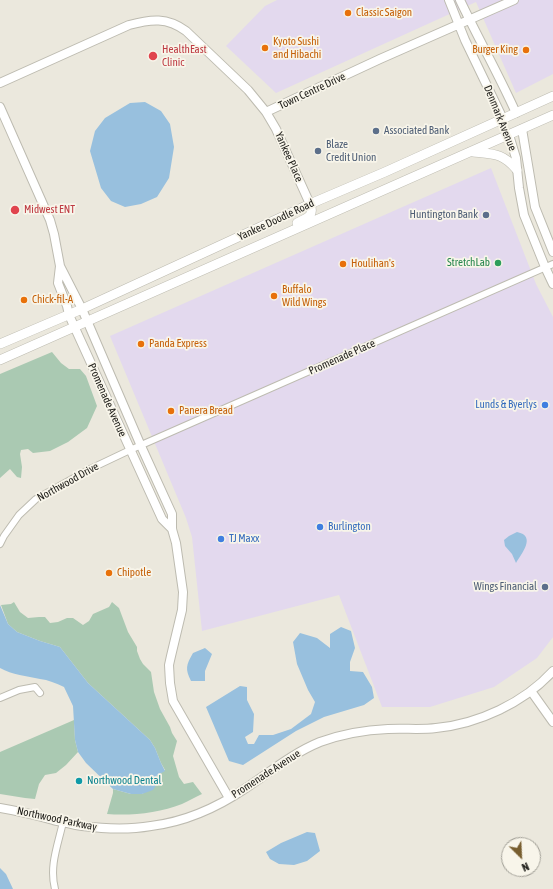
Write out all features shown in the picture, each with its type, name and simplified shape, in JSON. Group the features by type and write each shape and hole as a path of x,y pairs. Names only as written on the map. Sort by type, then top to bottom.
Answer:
{"main road":[{"name":"Yankee Doodle Road","path":"0,344 82,309 310,204 385,172 553,96"},
{"name":"Denmark Avenue","path":"516,113 522,129"},
{"name":"Yankee Doodle Road","path":"0,360 553,115"},
{"name":"Denmark Avenue","path":"503,119 509,134"},
{"path":"471,152 495,154 510,161 517,170"},
{"path":"248,250 309,216 312,213 310,204"}],"street":[{"name":"Denmark Avenue","path":"448,0 503,119"},
{"name":"Denmark Avenue","path":"460,0 507,91 516,113"},
{"name":"Town Centre Drive","path":"0,83 129,25 144,21 166,20 186,31 248,90 266,112 380,59 514,0"},
{"name":"Promenade Avenue","path":"0,107 50,220 60,266 82,309 172,514 172,529 182,576 183,601 181,618 170,656 169,674 171,692 173,701 229,798 294,755 332,738 347,734 376,730 436,728 472,721 507,706 531,691"},
{"name":"Yankee Place","path":"266,112 276,129 310,204"},
{"name":"Denmark Avenue","path":"522,129 535,207 553,252"},
{"name":"Denmark Avenue","path":"509,134 516,158 524,215 553,284"},
{"name":"Promenade Place","path":"130,450 553,264"},
{"name":"Promenade Avenue","path":"60,266 58,283 74,327 162,519 172,529"},
{"name":"Northwood Drive","path":"0,544 19,515 36,499 90,469 130,450"},
{"path":"553,671 531,691 553,722"},
{"path":"0,698 19,690 35,687 40,693"},
{"name":"Northwood Parkway","path":"0,808 81,826 104,829 128,829 150,827 173,822 195,815 229,798"},
{"path":"55,889 53,866 63,822"}],"shaded area":[{"path":"277,0 553,0 553,74 516,93 476,2 276,93 226,46 265,6"},
{"path":"491,168 536,284 553,317 553,637 537,658 494,687 430,707 382,707 339,595 202,631 192,537 186,518 110,336"}],"green space":[{"path":"52,352 61,363 69,369 80,369 86,376 97,406 87,428 68,442 50,451 33,453 28,449 21,450 21,478 17,477 10,469 0,478 0,374"},
{"path":"14,602 20,612 28,618 45,617 50,623 58,622 67,618 73,618 83,625 89,621 93,614 109,607 112,602 119,608 128,632 137,647 140,659 151,672 154,692 160,709 177,741 173,756 179,777 184,784 193,782 202,794 182,804 154,812 126,815 107,814 113,789 131,794 142,794 157,784 156,776 165,770 150,740 88,683 60,647 17,632 8,624 1,605 11,604"},
{"path":"74,720 75,740 78,752 56,773 45,775 39,784 35,799 0,794 0,752"}],"water":[{"path":"145,102 161,111 170,124 174,147 169,178 157,197 141,204 125,207 111,201 101,188 90,151 95,131 105,118 130,103"},
{"path":"517,532 523,534 527,541 524,550 516,563 512,554 505,546 504,540"},
{"path":"0,605 8,624 17,632 60,647 88,683 150,740 165,771 156,776 157,784 153,790 142,794 131,794 113,789 86,763 78,752 75,740 73,706 64,687 49,681 15,674 0,668"},
{"path":"341,627 351,631 355,648 350,662 350,671 363,672 372,687 374,698 364,705 324,717 296,731 243,765 229,761 206,707 240,686 247,687 247,700 254,714 253,732 245,737 248,744 254,744 259,735 273,735 291,729 311,714 315,702 297,664 293,642 300,633 317,638 330,648 330,634"},
{"path":"205,648 212,654 205,671 205,681 191,681 187,670 189,661 193,653"},
{"path":"307,832 315,833 320,851 307,861 294,865 279,864 270,859 266,852 281,843"},
{"path":"0,868 6,874 13,889 0,889"}],"place":[{"name":"Classic Saigon","path":"348,13"},
{"name":"Kyoto Sushi and Hibachi","path":"265,48"},
{"name":"Burger King","path":"526,50"},
{"name":"HealthEast Clinic","path":"153,56"},
{"name":"Associated Bank","path":"376,131"},
{"name":"Blaze Credit Union","path":"318,151"},
{"name":"Midwest ENT","path":"15,210"},
{"name":"Huntington Bank","path":"486,215"},
{"name":"StretchLab","path":"498,263"},
{"name":"Houlihan's","path":"343,264"},
{"name":"Buffalo Wild Wings","path":"274,296"},
{"name":"Chick-fil-A","path":"24,300"},
{"name":"Panda Express","path":"141,344"},
{"name":"Lunds & Byerlys","path":"545,405"},
{"name":"Panera Bread","path":"171,411"},
{"name":"Burlington","path":"320,527"},
{"name":"TJ Maxx","path":"221,539"},
{"name":"Chipotle","path":"109,573"},
{"name":"Wings Financial","path":"545,587"},
{"name":"Northwood Dental","path":"79,781"}]}
